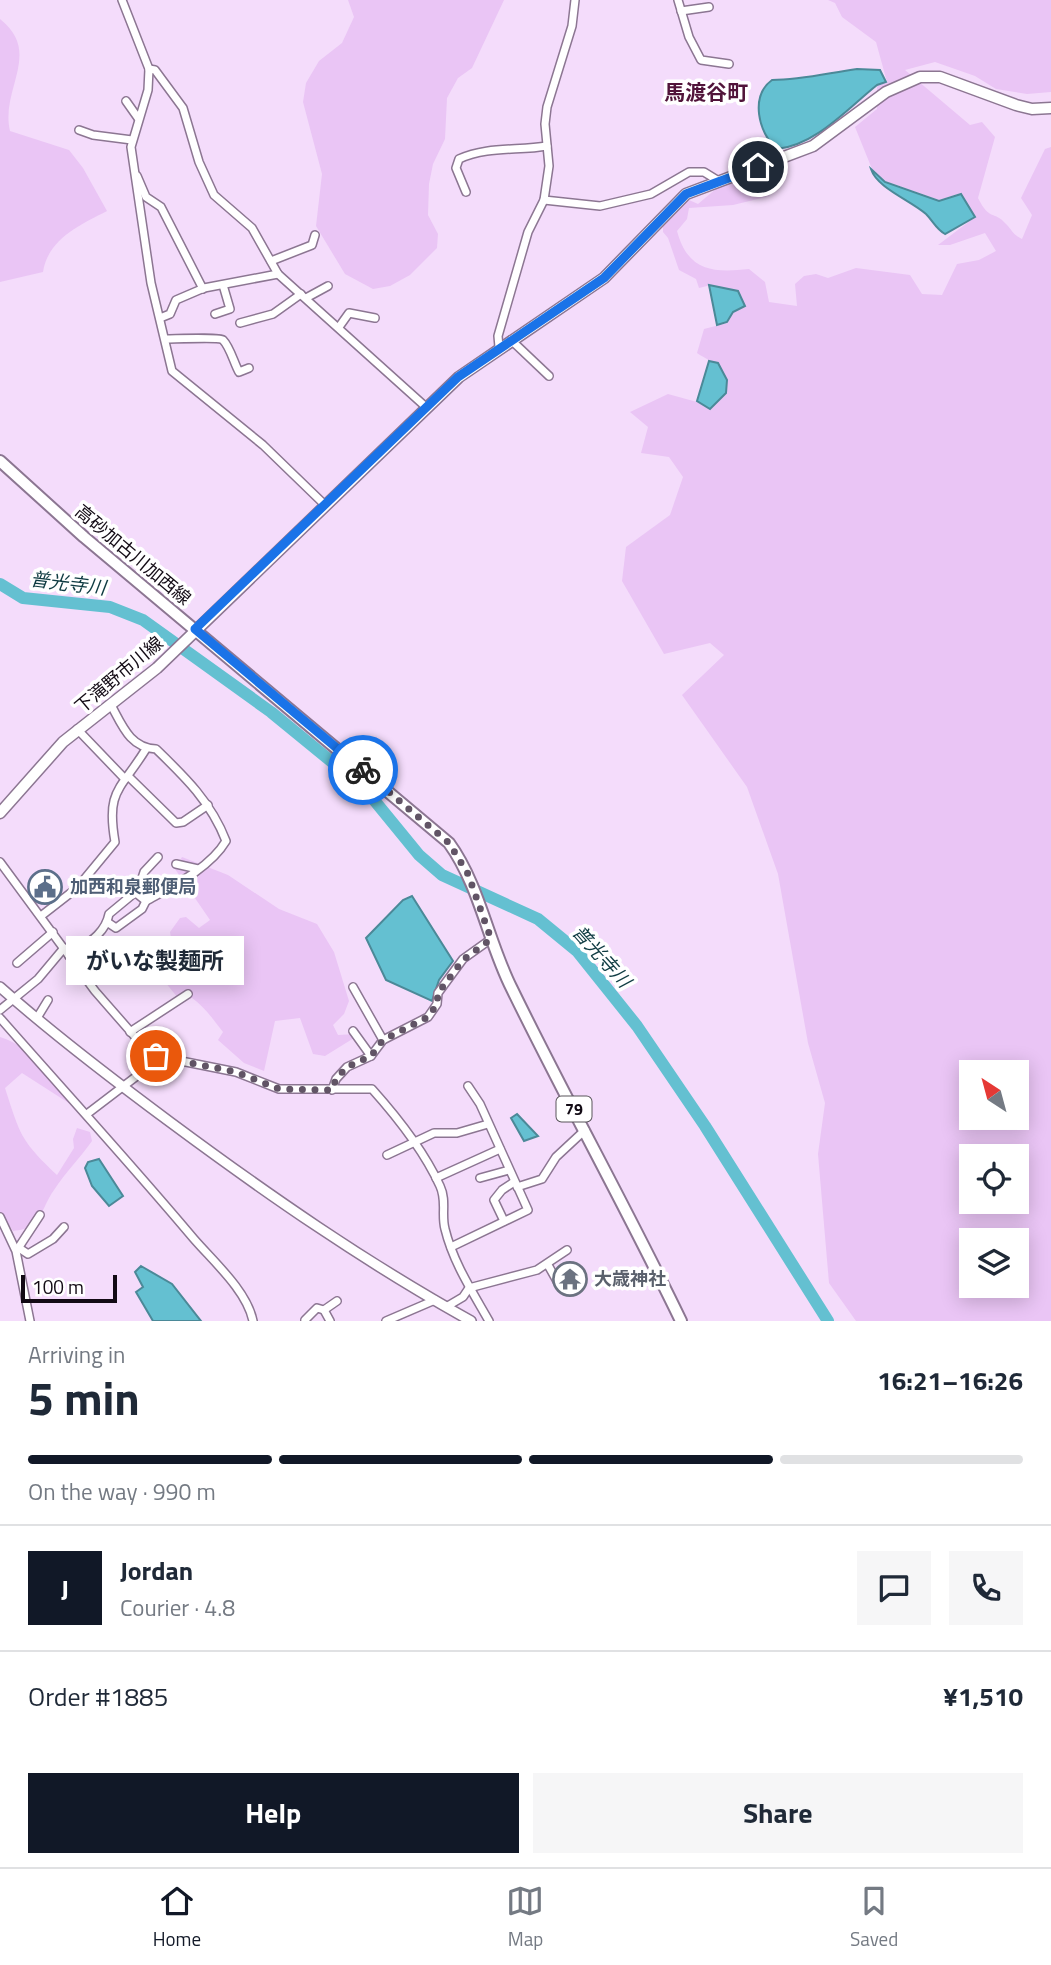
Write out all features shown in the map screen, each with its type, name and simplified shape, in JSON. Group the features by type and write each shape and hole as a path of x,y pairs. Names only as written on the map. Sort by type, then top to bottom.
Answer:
{"main road":[{"name":"下滝野市川線","path":"0,813 48,756 77,729 157,668 458,377 604,278 686,194 717,180 813,146 886,92 920,77 940,77 1032,109 1051,108"},
{"name":"高砂加古川加西線","path":"0,461 84,537 435,829 454,850 470,879 510,987 681,1321"}],"street":[{"path":"122,0 149,69 148,90 132,140 134,175 151,283 172,371 263,445 326,506"},
{"path":"499,347 498,336 528,232 544,200 549,166 547,107 572,26 575,0"},
{"path":"677,0 689,37 701,60 729,64"},
{"path":"681,11 709,7"},
{"path":"149,69 155,70 183,108 208,187 252,228 278,274 426,408"},
{"path":"125,101 138,118"},
{"path":"79,130 93,135 132,140"},
{"path":"466,192 456,168 459,159 487,150 527,150 547,146"},
{"path":"544,200 600,206 650,194 689,172 704,172 717,180"},
{"path":"134,175 137,175 146,197 161,207 203,289"},
{"path":"271,261 312,245 315,235"},
{"path":"160,318 170,314 176,300 203,289 278,274"},
{"path":"215,314 230,309 223,285"},
{"path":"240,323 273,314 328,286"},
{"path":"339,327 349,313 375,318"},
{"path":"166,339 198,341 218,338 224,341 239,372 249,368"},
{"path":"510,340 549,376"},
{"path":"107,922 116,928 142,909 146,901 198,869 226,841 208,805 187,777 156,749 146,749 125,733 111,705"},
{"path":"77,729 176,822 183,822 208,805"},
{"path":"41,916 76,888 115,842 111,805 146,749"},
{"path":"69,956 102,933 111,912 136,893 144,872 158,857"},
{"path":"0,863 69,956 150,1055 152,1062 146,1069 86,1114"},
{"path":"176,864 198,869"},
{"path":"136,893 146,901"},
{"path":"17,963 53,932"},
{"path":"332,1090 336,1079 347,1067 371,1056 383,1040 428,1017 437,1004 438,993 463,960 491,939"},
{"path":"0,1010 38,979 64,948"},
{"path":"0,987 122,1086 271,1197 471,1321"},
{"path":"353,987 383,1040"},
{"path":"130,1032 188,994"},
{"path":"37,1018 48,1000"},
{"path":"0,1018 222,1273 245,1302 253,1321"},
{"path":"353,1031 371,1056"},
{"path":"150,1055 236,1072 279,1089 372,1090 414,1141 436,1178 445,1202 444,1225 451,1247 489,1321"},
{"path":"451,1247 528,1210 468,1086"},
{"path":"387,1155 434,1133 457,1133 488,1124"},
{"path":"504,1221 494,1200 502,1190 515,1184 542,1179 556,1157 585,1130"},
{"path":"436,1178 500,1149"},
{"path":"480,1178 509,1170"},
{"path":"18,1249 40,1215"},
{"path":"0,1217 18,1249 30,1321"},
{"path":"18,1249 28,1254 40,1248 64,1227"},
{"path":"446,1307 463,1297 470,1288 548,1265 568,1250"},
{"path":"548,1265 557,1281 564,1287"},
{"path":"386,1321 435,1300"},
{"path":"324,1310 337,1301"},
{"path":"305,1320 317,1308 324,1310 330,1321"}],"shaded area":[{"path":"348,0 504,0 472,68 458,78 447,98 445,139 433,164 429,184 428,215 438,234 437,248 410,275 390,286 373,289 345,274 316,226 322,174 303,102 306,83 319,61 342,43 354,17"},
{"path":"828,0 1051,0 1051,92 1027,94 996,89 975,76 935,62 905,70 970,125 982,122 995,137 978,198 989,213 1002,220 1022,239 1032,215 1021,198 1045,149 1051,147 1051,1321 856,1321 829,1283 818,1154 825,1103 808,1043 778,874 747,787 682,695 724,655 710,643 664,654 622,581 626,547 670,515 683,477 669,457 641,453 648,427 630,412 668,394 697,402 710,409 726,394 726,385 720,368 697,353 704,329 727,323 734,312 745,306 738,291 711,285 699,288 696,279 679,270 668,238 663,232 663,220 689,200 698,204 717,188 753,174 770,196 733,205 689,208 687,219 677,231 682,244 695,262 713,269 749,269 765,282 769,302 797,306 795,284 804,276 816,274 828,278 856,268 910,275 922,294 942,295 957,264 979,260 996,251 985,233 950,245 938,245 975,217 961,193 939,200 885,181 872,169 855,127 877,109 877,86 887,82 876,42 842,17 835,3"},
{"path":"0,19 12,32 18,45 19,58 8,116 10,131 69,150 83,168 107,211 76,228 58,242 46,260 43,272 0,282"},
{"path":"182,857 228,875 279,909 317,924 334,952 349,1001 344,1014 333,1025 338,1035 355,1034 354,1038 325,1056 313,1054 300,1018 275,1021 264,1071 244,1063 218,1040 223,1032 198,1003 187,995 178,998 165,982 157,963 173,949 170,932 180,918 186,917 199,928 210,920 175,869"},
{"path":"0,1037 13,1042 36,1060 86,1116 84,1120 75,1107 22,1073 5,1088 18,1127 35,1153 57,1175 74,1148 73,1139 77,1128 90,1132 92,1141 51,1194 34,1224 13,1231 0,1212"}],"water":[{"path":"857,69 880,70 886,82 877,85 805,141 777,149 770,142 761,124 759,105 765,87 772,80 804,78"},
{"path":"871,169 885,182 939,201 961,194 975,217 945,234 926,214 880,182"},
{"path":"709,285 738,291 745,306 733,312 727,322 717,325"},
{"path":"709,361 718,363 727,380 726,393 710,409 697,401"},
{"path":"412,896 453,961 439,980 432,1001 386,980 366,938 403,900"},
{"path":"517,1114 538,1136 524,1141 511,1118"},
{"path":"99,1159 123,1196 109,1206 92,1186 85,1168 88,1162"},
{"path":"141,1266 172,1284 201,1321 153,1321 136,1292 143,1287 135,1272"}],"waterway":[{"name":"普光寺川","path":"0,584 23,598 110,607 143,620 271,712 365,789 419,855 442,875 538,919 577,951 637,1026 705,1126 828,1321"}],"way so far":[{"path":"156,1056 236,1072 279,1089 332,1090 336,1079 347,1067 371,1056 383,1040 417,1025 428,1017 437,1004 438,993 453,977 463,960 491,939 468,874 449,843 363,770"}],"place":[{"name":"加西和泉郵便局","path":"45,887"},
{"name":"がいな製麺所","path":"156,1056"},
{"name":"大歳神社","path":"570,1279"}],"district":[{"name":"馬渡谷町","path":"706,93"}],"route":[{"path":"363,770 195,629 458,377 604,278 686,194 758,167"}]}
